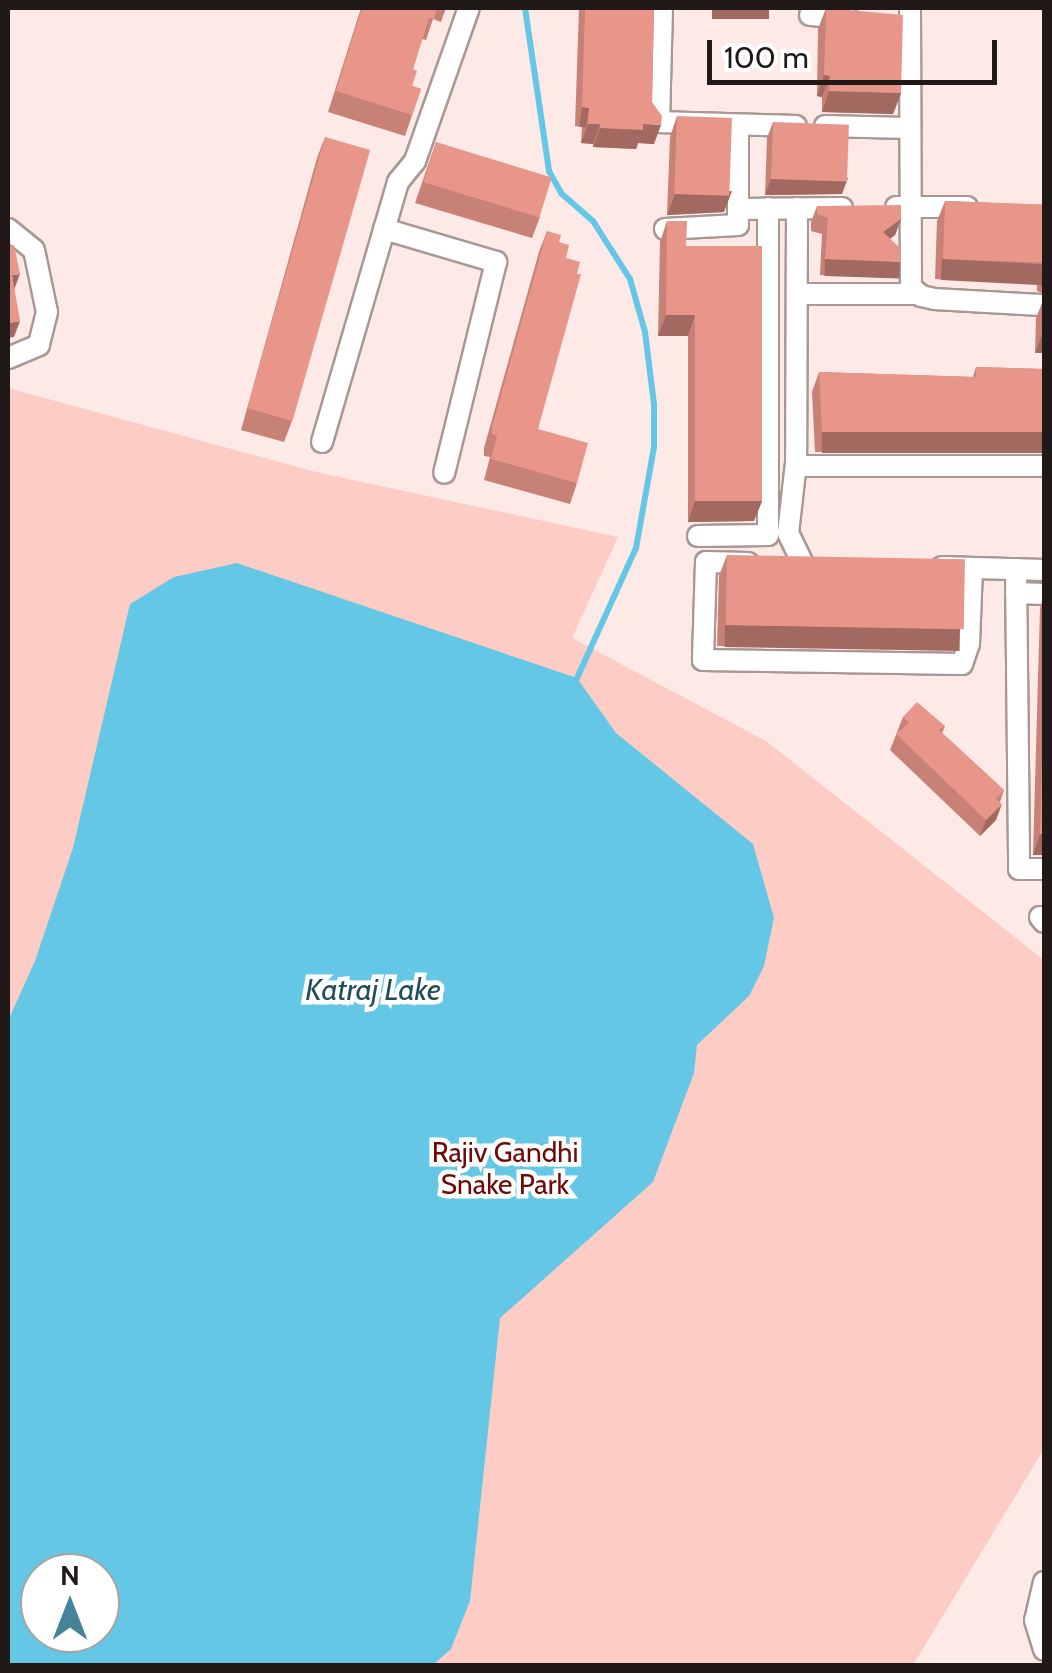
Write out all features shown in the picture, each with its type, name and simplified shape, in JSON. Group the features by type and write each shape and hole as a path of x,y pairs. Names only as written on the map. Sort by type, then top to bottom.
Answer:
{"street":[{"path":"322,442 398,182 415,160 469,8"},
{"path":"662,8 659,122 908,128"},
{"path":"810,15 894,18 908,128 908,272 911,287 918,294"},
{"path":"665,229 738,225 738,125"},
{"path":"738,208 986,206"},
{"path":"698,536 768,535 768,208"},
{"path":"797,208 796,462 788,532 793,564 706,562 703,660 962,664 969,644 972,568"},
{"path":"8,229 34,250 47,312 39,345 8,358"},
{"path":"384,229 496,262 444,473"},
{"path":"797,294 918,294 935,300 1044,306"},
{"path":"796,462 796,466 1044,466"},
{"path":"916,566 1044,570"},
{"path":"1016,569 1019,869 1044,869"},
{"path":"1016,594 1044,594"},
{"path":"1044,1582 1035,1620 1044,1650"}],"green space":[{"name":"Rajiv Gandhi Snake Park","path":"8,388 316,472 618,537 572,638 766,741 1044,960 1044,1449 913,1665 8,1665"}],"water":[{"name":"Katraj Lake","path":"237,563 577,678 616,733 753,844 774,918 764,966 749,996 697,1045 694,1073 653,1182 500,1318 470,1601 451,1649 433,1665 8,1665 8,1021 35,961 73,848 130,604 174,577"}],"building":[{"path":"362,8 437,8 434,19 429,18 413,69 417,71 412,86 421,89 412,115 336,91"},
{"path":"585,8 654,8 652,102 662,116 661,125 643,124 643,130 588,124 589,108 582,107"},
{"path":"826,8 903,15 901,93 829,91 830,76 824,75"},
{"path":"677,116 732,118 729,196 674,194"},
{"path":"773,122 849,125 847,182 771,179"},
{"path":"325,137 370,150 292,421 247,408"},
{"path":"436,142 552,177 539,218 424,182"},
{"path":"945,201 1044,204 1042,262 943,259"},
{"path":"901,205 901,219 883,232 900,248 900,262 825,259 828,218 817,214 817,206"},
{"path":"667,221 687,221 686,246 762,246 762,501 695,501 695,315 666,315"},
{"path":"547,231 561,235 559,242 569,245 566,258 580,262 577,274 581,274 538,429 588,443 577,483 491,459 497,436 492,434 492,427"},
{"path":"14,245 20,274 12,275 20,321 8,323 8,246"},
{"path":"976,367 1044,369 1044,432 822,432 819,372 976,377"},
{"path":"727,555 965,559 964,629 726,625"},
{"path":"1044,690 1044,834 1040,834"},
{"path":"917,702 945,726 939,730 1004,790 996,799 1002,804 986,820 896,734 909,723 903,717"}],"waterway":[{"path":"525,8 549,171 562,194 593,221 630,279 645,332 654,404 654,447 636,548 577,678"}]}
